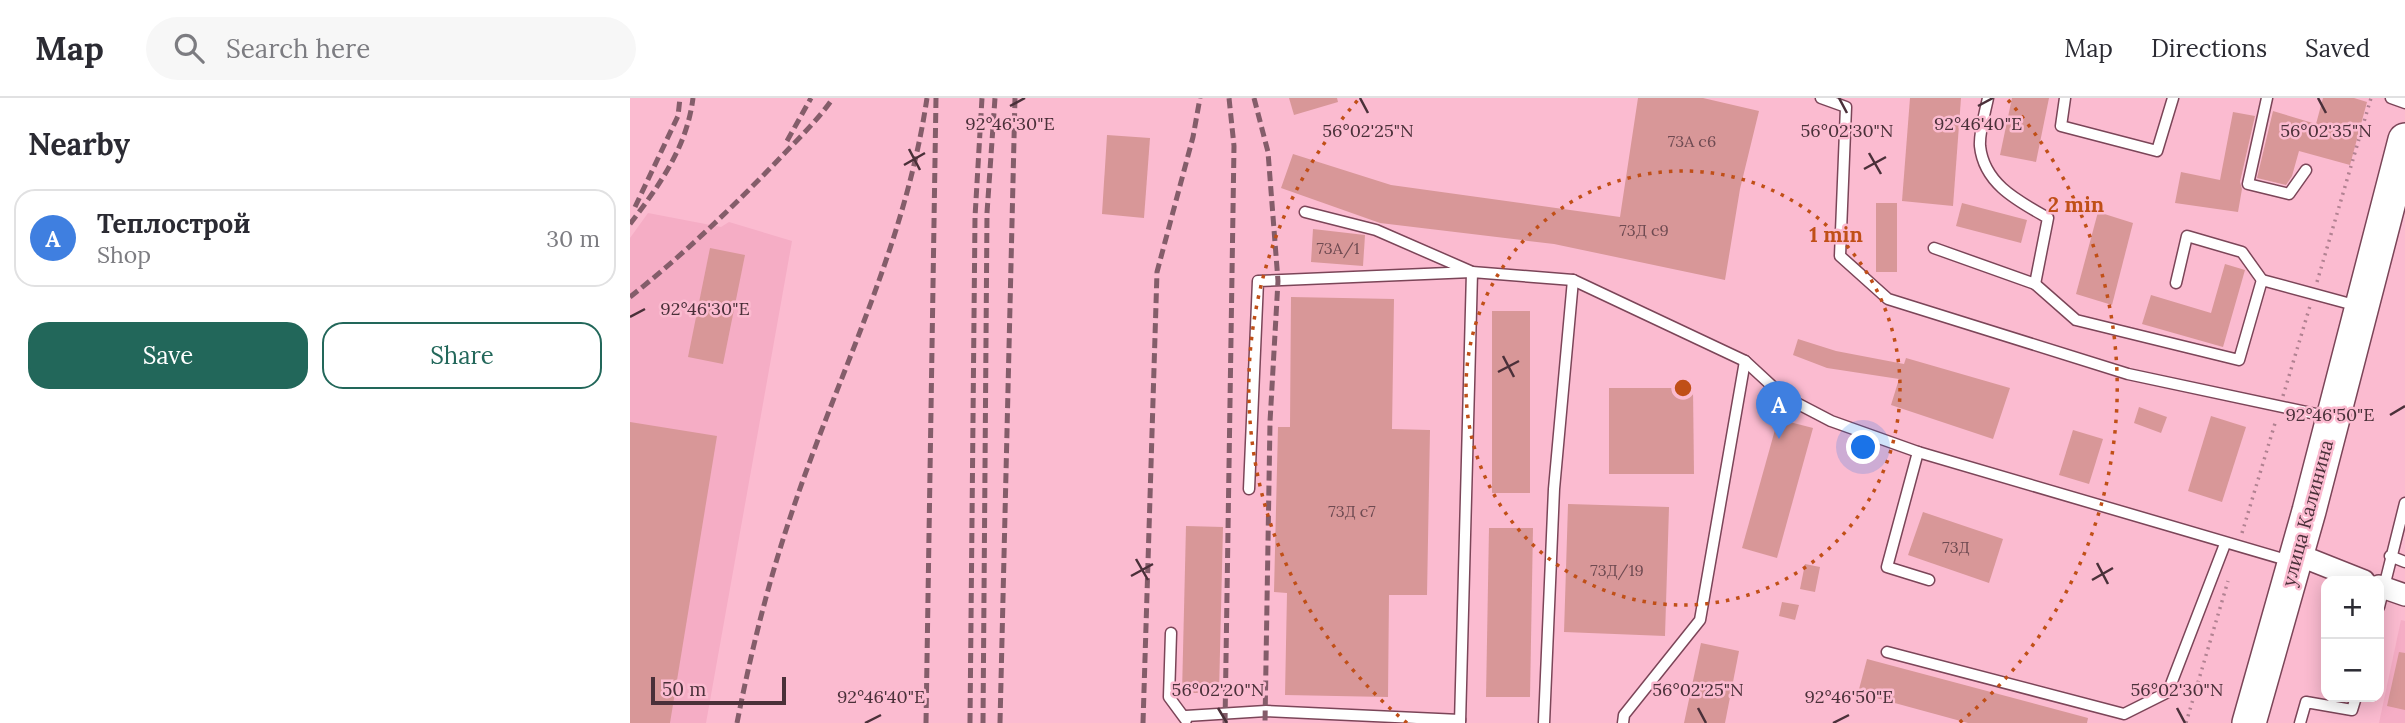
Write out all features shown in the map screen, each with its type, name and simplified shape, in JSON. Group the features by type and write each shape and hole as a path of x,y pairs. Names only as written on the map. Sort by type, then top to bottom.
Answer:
{"main road":[{"name":"улица Калинина","path":"2249,723 2405,140"}],"street":[{"path":"2294,558 2339,576"},
{"path":"2384,592 2405,595"}],"lane":[{"path":"1821,98 1846,102 1840,256 1888,299 2129,374 2332,418"},
{"path":"1988,98 1980,145 1988,173 2012,197 2048,218 2035,284"},
{"path":"2065,98 2061,126 2157,151 2173,98"},
{"path":"2267,98 2248,184 2289,194 2306,170"},
{"path":"2391,98 2405,103"},
{"path":"1305,212 1376,230 1472,272"},
{"path":"2176,283 2187,236 2242,252 2262,280 2360,307"},
{"path":"1934,248 2035,284 2076,320 2239,360 2262,280"},
{"path":"1171,633 1169,697 1186,719 1266,712 1363,720 1460,722 1472,272"},
{"path":"1249,489 1258,281 1472,272 1573,280 1745,361 1783,396 1831,421 1918,452 2225,544 2294,558"},
{"path":"1544,723 1554,489 1573,280"},
{"path":"1623,723 1624,715 1700,620 1745,361"},
{"path":"1918,452 1886,567 1929,580"},
{"path":"2382,576 2405,503"},
{"path":"1887,652 2124,714 2168,692 2225,544"},
{"path":"2390,556 2405,562"},
{"path":"2300,723 2306,702 2353,710 2355,702"}],"shaded area":[{"path":"648,213 721,227 729,222 792,241 706,723 630,723 630,238"},
{"path":"2401,620 2405,621 2405,723 2379,723"}],"building":[{"path":"1289,98 1337,98 1338,102 1294,115"},
{"path":"1638,98 1703,98 1759,111 1740,189 1725,280 1554,244 1380,223 1281,188 1293,154 1391,185 1620,217"},
{"path":"1910,98 1961,98 1953,206 1902,201"},
{"path":"2012,98 2049,98 2036,162 2000,155"},
{"path":"2323,98 2354,98 2367,102 2350,165 2299,151 2292,176 2286,185 2257,178 2273,111 2316,124"},
{"path":"2233,112 2255,116 2240,182 2242,189 2238,212 2175,203 2181,172 2220,180"},
{"path":"1107,135 1150,138 1144,218 1102,214"},
{"path":"1876,203 1897,203 1897,272 1876,272"},
{"path":"1962,203 2027,220 2021,243 1956,226"},
{"path":"2098,212 2133,223 2112,305 2076,294"},
{"path":"1313,229 1365,235 1363,266 1311,262"},
{"path":"710,248 745,255 723,364 688,357"},
{"path":"2225,264 2245,270 2223,347 2142,324 2151,295 2211,313"},
{"path":"1291,297 1394,299 1392,429 1430,430 1427,595 1389,595 1388,697 1285,695 1287,593 1274,592 1278,427 1290,427"},
{"path":"1492,311 1530,311 1530,493 1492,493"},
{"path":"1798,339 1836,351 1904,364 1906,358 2010,388 1993,439 1891,405 1899,379 1827,368 1793,355"},
{"path":"1609,388 1693,388 1694,474 1609,474"},
{"path":"2139,407 2167,417 2161,433 2134,423"},
{"path":"2211,416 2246,427 2222,502 2188,491"},
{"path":"1778,419 1813,428 1777,558 1742,548"},
{"path":"630,422 717,436 670,723 630,723"},
{"path":"2073,430 2103,439 2089,484 2059,475"},
{"path":"1568,504 1669,507 1665,636 1564,632"},
{"path":"1923,512 2003,539 1989,583 1908,555"},
{"path":"1186,526 1223,527 1219,693 1182,693"},
{"path":"1489,528 1533,528 1530,697 1486,697"},
{"path":"1805,564 1820,567 1815,592 1800,589"},
{"path":"1782,602 1799,605 1795,620 1779,616"},
{"path":"1701,643 1739,651 1725,723 1684,723"},
{"path":"2399,652 2405,653 2405,710 2387,706"},
{"path":"1867,659 2088,718 2087,723 1968,723 1858,693"}],"railway":[{"path":"635,207 678,116 680,98"},
{"path":"630,224 670,165 685,133 693,98"},
{"path":"787,141 811,98"},
{"path":"630,297 744,194 808,129 833,98"},
{"path":"737,723 759,624 779,551 885,263 902,210 927,98"},
{"path":"926,723 936,98"},
{"path":"970,723 975,217 982,98"},
{"path":"983,723 987,213 995,98"},
{"path":"1000,723 1015,98"},
{"path":"1143,723 1157,272 1193,137 1200,98"},
{"path":"1225,723 1234,146 1229,98"},
{"path":"1254,98 1268,152 1278,281 1270,422 1265,723"}],"place":[{"name":"Теплострой","path":"1779,439"}]}
